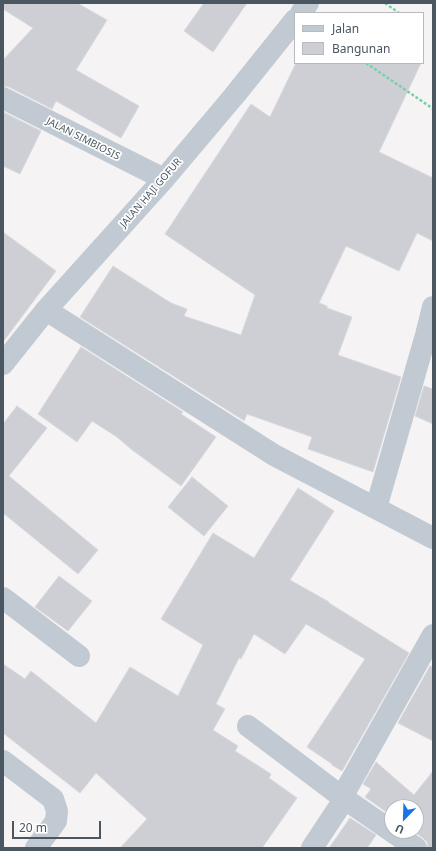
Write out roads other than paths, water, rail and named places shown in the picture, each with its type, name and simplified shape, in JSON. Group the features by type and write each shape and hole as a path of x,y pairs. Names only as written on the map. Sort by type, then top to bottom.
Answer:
{"street":[{"path":"302,12 308,3"},
{"name":"JALAN HAJI GOFUR","path":"3,364 46,310 164,179 234,96 294,21"},
{"name":"JALAN SIMBIOSIS","path":"3,98 164,179"},
{"path":"376,508 433,307"},
{"path":"46,310 274,455 433,538"},
{"path":"3,598 79,656"},
{"path":"312,848 343,797 433,635"},
{"path":"248,726 343,797 416,848"},
{"path":"3,761 53,799 57,811 56,821 36,848"}]}
